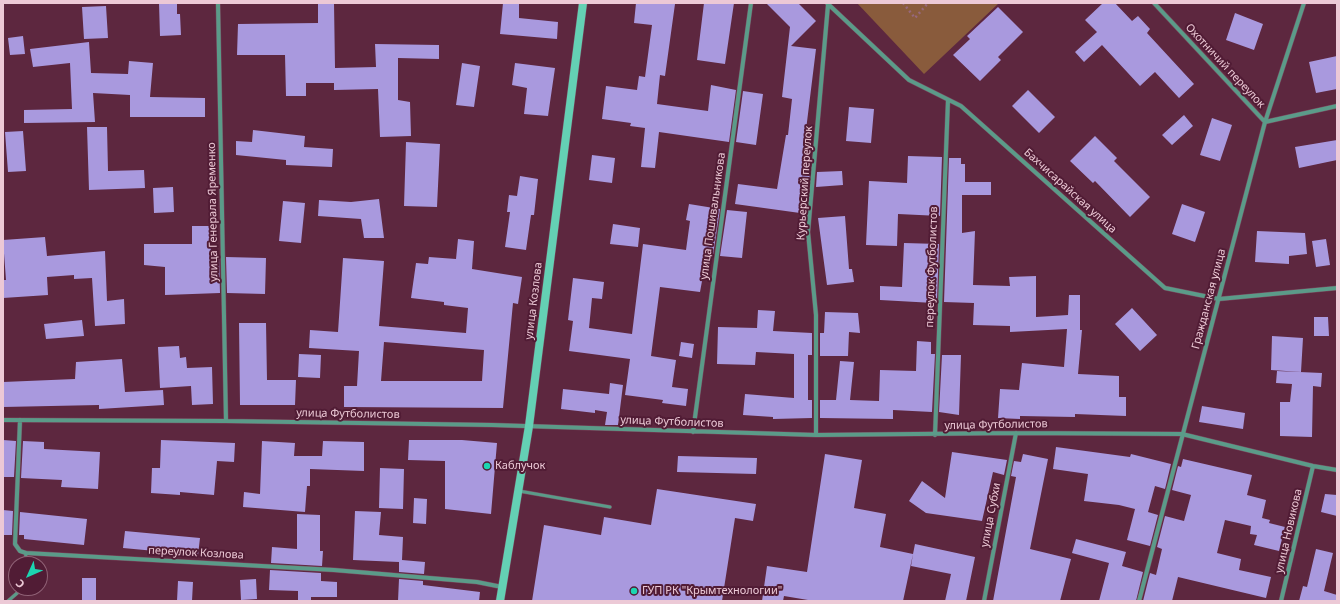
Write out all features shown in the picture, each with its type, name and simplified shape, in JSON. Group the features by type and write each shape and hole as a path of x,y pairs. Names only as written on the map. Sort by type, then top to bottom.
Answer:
{"main road":[{"name":"улица Козлова","path":"500,601 530,426 583,3"}],"street":[{"name":"улица Генерала Яременко","path":"218,3 226,421"},
{"name":"улица Пошивальникова","path":"694,432 751,3"},
{"name":"Охотничий переулок","path":"1154,3 1265,122 1337,106"},
{"name":"Гражданская улица","path":"1139,601 1265,122 1304,3"},
{"name":"Бахчисарайская улица","path":"827,4 909,80 961,106 1165,288 1219,299 1337,288"},
{"name":"Курьерский переулок","path":"816,436 816,315 808,232 827,4"},
{"name":"переулок Футболистов","path":"935,435 948,100"},
{"name":"улица Футболистов","path":"3,420 226,421 530,426 816,436 1016,433 1182,434 1314,466 1337,470"},
{"path":"20,420 15,544 20,551 26,552"},
{"name":"улица Субхи","path":"984,601 1016,433"},
{"name":"улица Новикова","path":"1282,601 1314,466"},
{"name":"переулок Козлова","path":"26,552 318,569 477,582 502,587"}],"lane":[{"path":"519,491 610,507"},
{"path":"26,552 26,556"}],"path":[{"path":"903,3 915,18 928,3"}],"shaded area":[{"path":"857,3 999,3 924,74"}],"building":[{"path":"159,3 177,3 177,14 180,14 181,35 160,36"},
{"path":"318,3 334,3 335,68 376,67 375,44 439,45 439,59 398,58 398,100 410,102 411,136 380,137 378,89 334,90 334,83 306,83 306,96 286,96 285,55 237,55 238,24 318,23"},
{"path":"503,3 519,3 519,18 558,22 557,39 500,34"},
{"path":"636,3 675,4 665,76 660,75 657,104 708,111 711,85 736,90 729,142 659,132 655,168 641,167 645,128 630,126 631,123 602,119 606,86 637,90 639,76 645,77 652,25 634,23"},
{"path":"704,3 734,3 725,64 697,60"},
{"path":"766,3 798,3 816,21 791,46 816,49 802,173 810,173 808,187 803,187 800,213 735,204 738,184 777,189 786,135 788,135 792,99 782,97 790,27"},
{"path":"1103,3 1115,3 1132,21 1138,16 1150,29 1147,33 1194,84 1179,98 1155,72 1140,86 1102,45 1084,62 1075,52 1097,32 1085,20"},
{"path":"106,6 108,38 84,39 82,7"},
{"path":"998,7 1023,32 998,57 1001,60 980,81 953,55 970,39 967,36"},
{"path":"1235,13 1263,24 1254,50 1226,40"},
{"path":"23,36 25,54 10,55 8,38"},
{"path":"89,42 91,73 128,74 129,61 153,63 150,97 205,98 205,117 130,117 130,95 93,93 95,122 24,123 24,110 72,109 70,63 33,67 30,49"},
{"path":"1337,56 1337,89 1316,93 1309,62"},
{"path":"462,63 480,66 474,107 456,105"},
{"path":"515,63 555,68 548,116 524,114 527,88 512,85"},
{"path":"1028,90 1055,117 1039,133 1012,106"},
{"path":"743,91 763,94 756,145 736,142"},
{"path":"849,107 874,109 871,143 846,141"},
{"path":"1184,115 1193,126 1172,145 1162,135"},
{"path":"1212,118 1232,125 1220,161 1200,155"},
{"path":"87,127 107,127 108,171 144,170 145,188 89,190"},
{"path":"253,130 305,136 304,147 333,149 332,167 286,165 286,160 236,155 236,141 252,142"},
{"path":"23,131 26,171 8,172 5,132"},
{"path":"1095,136 1117,158 1114,161 1150,197 1130,217 1095,181 1093,183 1070,161"},
{"path":"1337,140 1337,160 1299,168 1295,147"},
{"path":"406,142 440,144 437,207 404,206"},
{"path":"592,155 615,158 612,183 589,180"},
{"path":"908,156 942,157 940,216 898,214 897,246 866,245 869,181 907,183"},
{"path":"949,158 961,158 961,164 965,164 965,182 991,182 991,195 962,195 962,233 975,231 973,285 1010,286 1009,277 1036,276 1036,317 1068,315 1069,295 1080,295 1080,330 1082,330 1078,374 1119,376 1119,397 1126,397 1126,416 1075,414 1075,417 1020,416 1020,419 998,418 1000,389 1019,390 1022,363 1064,367 1067,329 1010,332 1010,326 973,325 974,303 944,302"},
{"path":"842,171 843,185 816,187 817,172"},
{"path":"520,176 538,179 534,215 531,215 526,250 505,247 510,212 507,212 509,195 517,196"},
{"path":"173,187 174,212 154,213 153,188"},
{"path":"379,199 384,238 364,238 361,219 318,216 319,200 351,202"},
{"path":"283,201 305,203 301,243 279,241"},
{"path":"689,204 720,209 713,255 707,254 700,292 660,287 651,356 676,360 672,387 688,389 686,406 662,403 663,400 625,395 630,359 569,351 573,321 568,320 573,278 604,282 602,299 592,298 589,328 632,334 643,244 686,250 690,221 686,220"},
{"path":"1182,204 1205,212 1195,242 1172,234"},
{"path":"727,210 747,212 742,258 720,256"},
{"path":"845,216 849,269 852,269 854,282 827,285 818,218"},
{"path":"613,224 640,228 638,247 610,244"},
{"path":"192,226 210,226 211,257 219,257 220,293 165,295 165,267 144,265 144,244 192,244"},
{"path":"1257,231 1305,233 1307,254 1289,256 1289,264 1255,262"},
{"path":"45,237 47,256 105,251 107,301 124,299 125,324 95,326 92,278 74,279 74,275 47,277 48,295 3,298 3,280 6,280 3,240"},
{"path":"458,239 474,241 472,269 522,277 518,304 513,303 503,408 344,407 344,386 357,386 359,351 309,348 310,330 338,332 343,258 384,261 379,326 466,333 468,308 444,305 444,302 411,298 416,263 428,264 429,257 456,259","holes":["384,342 484,350 482,381 381,381"]},
{"path":"1326,239 1330,265 1316,267 1312,241"},
{"path":"904,243 939,244 937,301 934,301 934,303 880,300 880,286 902,287"},
{"path":"226,257 266,258 265,294 227,293"},
{"path":"1132,308 1157,335 1140,351 1115,324"},
{"path":"758,310 775,311 773,331 812,333 812,355 808,355 808,400 812,400 812,418 773,419 773,417 743,415 745,394 794,398 794,354 756,352 755,365 717,364 718,327 757,328"},
{"path":"825,312 858,313 860,333 849,332 848,356 820,356 820,333 824,333"},
{"path":"1314,317 1328,317 1329,336 1314,336"},
{"path":"82,320 84,336 46,339 44,324"},
{"path":"239,323 266,323 267,380 296,380 295,405 240,405"},
{"path":"1272,336 1303,338 1301,372 1271,370"},
{"path":"917,341 931,342 931,354 935,354 932,412 893,410 893,419 820,418 820,400 836,400 840,361 854,362 850,400 879,401 880,370 916,371"},
{"path":"681,342 694,344 692,358 679,356"},
{"path":"179,346 180,358 186,357 187,368 212,367 213,404 192,405 191,386 160,388 158,347"},
{"path":"299,354 321,355 320,378 298,377"},
{"path":"942,355 961,355 959,415 939,412"},
{"path":"122,359 125,392 163,390 164,405 99,409 99,405 3,407 3,382 75,379 76,362"},
{"path":"1277,371 1322,373 1321,387 1313,386 1312,437 1280,436 1280,402 1290,402 1292,384 1276,383"},
{"path":"610,383 623,385 618,425 605,425 607,412 595,410 595,413 561,409 563,389 609,394"},
{"path":"1202,406 1245,413 1243,429 1199,422"},
{"path":"3,440 16,441 14,477 3,477"},
{"path":"161,440 235,443 234,462 217,461 214,495 180,492 180,495 151,493 152,468 160,468"},
{"path":"409,440 462,440 497,443 491,514 445,509 445,461 408,460"},
{"path":"23,441 44,442 44,449 100,452 98,489 61,487 62,480 21,478"},
{"path":"262,441 295,443 294,456 322,456 323,441 364,442 364,471 310,469 310,486 307,486 305,512 243,507 244,492 260,494"},
{"path":"1056,447 1130,457 1131,454 1171,464 1165,489 1155,486 1148,512 1158,515 1150,546 1127,540 1135,509 1119,505 1084,501 1088,474 1053,469"},
{"path":"952,452 1007,460 1004,475 993,472 982,521 926,513 909,501 922,481 945,498"},
{"path":"825,454 862,460 854,508 886,514 880,547 913,554 903,601 814,601 784,596 783,601 762,601 767,566 807,572"},
{"path":"1023,454 1048,459 1030,549 1071,559 1060,601 993,601 1016,477 1011,476 1014,461 1021,462"},
{"path":"678,456 757,458 756,474 677,472"},
{"path":"1183,459 1252,475 1247,495 1266,500 1262,518 1270,520 1269,523 1285,527 1279,551 1254,545 1257,535 1250,534 1251,526 1225,520 1217,553 1241,559 1239,570 1271,577 1266,598 1178,577 1172,601 1143,601 1150,573 1156,575 1162,549 1157,547 1165,516 1184,521 1191,495 1172,490 1178,466 1181,467"},
{"path":"380,468 404,469 403,509 379,508"},
{"path":"657,489 756,504 753,521 735,518 722,601 532,601 544,525 601,535 604,517 651,525"},
{"path":"1325,494 1337,495 1337,516 1321,512"},
{"path":"414,498 427,499 426,524 413,523"},
{"path":"3,510 13,511 12,535 3,535"},
{"path":"355,511 381,512 379,535 403,537 402,560 425,562 424,574 399,572 399,562 353,560"},
{"path":"20,512 87,519 84,545 24,539 24,535 19,535"},
{"path":"297,514 320,515 320,551 323,551 322,566 271,563 272,547 297,549"},
{"path":"125,531 200,538 198,555 123,548"},
{"path":"1076,539 1126,552 1122,566 1143,572 1136,601 1099,601 1109,563 1072,553"},
{"path":"915,544 975,557 966,601 945,601 951,574 911,566"},
{"path":"1316,549 1333,553 1324,591 1337,595 1337,601 1299,601 1303,586 1307,587"},
{"path":"270,570 321,573 321,581 337,582 337,597 311,597 311,600 298,600 298,591 269,590"},
{"path":"82,578 96,578 96,601 82,601"},
{"path":"256,579 257,599 241,600 240,580"},
{"path":"399,579 423,581 423,585 480,592 479,601 398,601"},
{"path":"178,581 193,582 192,601 177,601"}],"place":[{"name":"Каблучок","path":"487,466"},
{"name":"ГУП РК \"Крымтехнологии\"","path":"634,591"}]}
